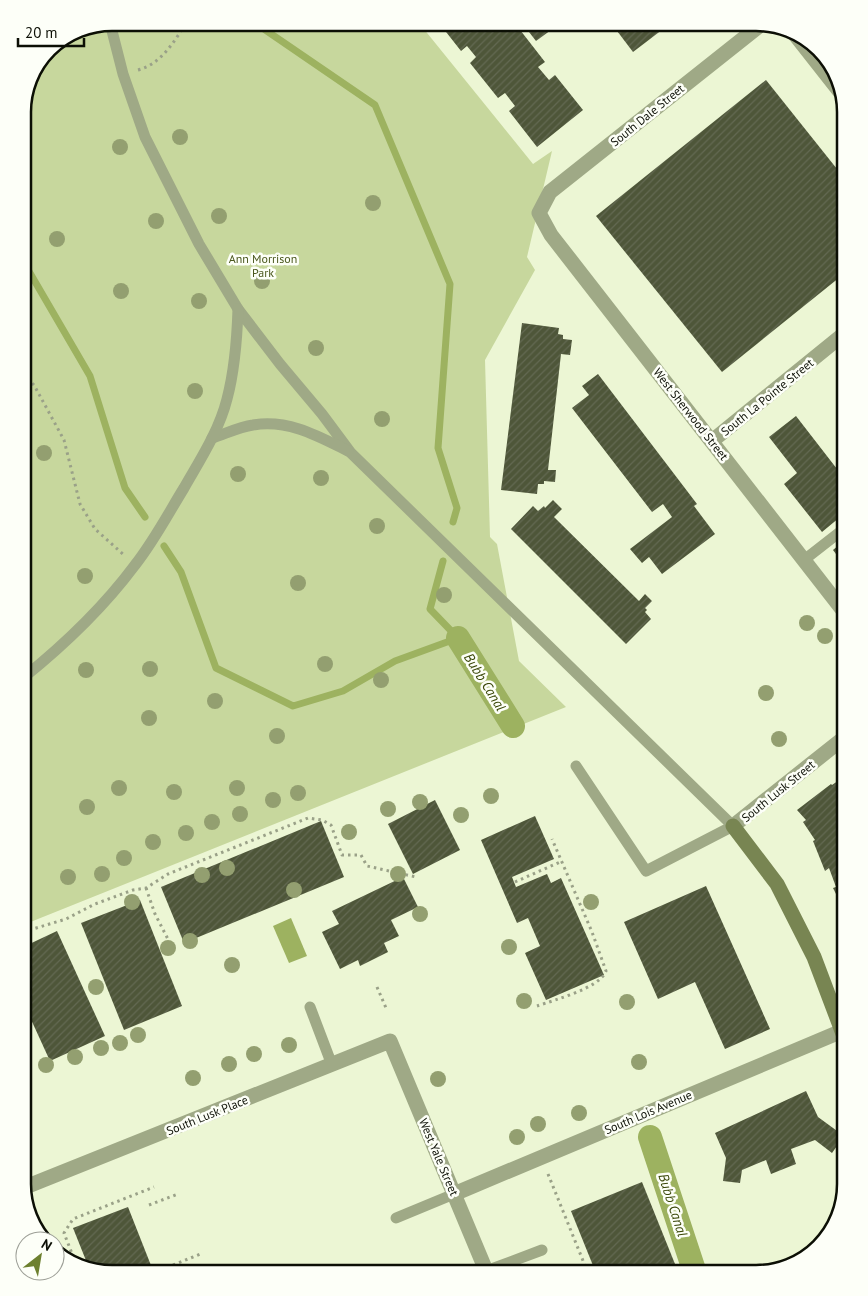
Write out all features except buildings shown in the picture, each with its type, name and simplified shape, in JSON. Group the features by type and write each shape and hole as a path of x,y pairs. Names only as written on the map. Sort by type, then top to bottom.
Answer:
{"street":[{"name":"South Dale Street","path":"539,213 550,192 753,31"},
{"path":"806,49 831,82"},
{"name":"West Sherwood Street","path":"539,213 551,235 837,601"},
{"name":"South La Pointe Street","path":"712,441 837,340"},
{"name":"South Lusk Street","path":"733,826 837,743"},
{"path":"733,826 777,884 814,957 837,1017"},
{"name":"South Lois Avenue","path":"454,1194 837,1038"},
{"name":"South Lusk Place","path":"31,1185 390,1041"},
{"name":"West Yale Street","path":"390,1041 484,1265"}],"lane":[{"path":"112,31 123,74 145,137 199,244 238,309 280,364 322,414 351,453 733,826 646,871 576,766"},
{"path":"31,672 80,629 135,565 172,507 212,438 227,401 237,349 238,309"},
{"path":"212,438 253,425 287,424 311,432 351,453"},
{"path":"804,560 837,535"},
{"path":"310,1007 332,1065"},
{"path":"396,1218 454,1194"},
{"path":"504,1265 542,1250"}],"path":[{"path":"123,74 147,68 163,56 180,31"},
{"path":"31,382 64,440 80,504 94,528 135,565"},
{"path":"31,929 66,919 95,904 132,890 146,888 168,874 308,818 322,820 331,824 342,855 361,855 367,866 416,876"},
{"path":"537,1006 599,981 606,971 595,940 560,862 552,839"},
{"path":"515,882 560,862"},
{"path":"146,888 155,914 172,947"},
{"path":"377,987 386,1008"},
{"path":"547,1173 584,1265"},
{"path":"72,1254 64,1233 74,1218 154,1187"},
{"path":"149,1205 178,1194"},
{"path":"173,1265 202,1253"}],"green space":[{"name":"Ann Morrison Park","path":"112,31 425,31 533,164 552,151 527,257 535,270 485,360 490,537 497,544 519,661 566,707 31,922 31,107 34,91 40,76 59,51 81,37"}],"shaded area":[{"path":"291,918 307,956 289,963 273,926"}],"waterway":[{"path":"267,31 375,105 450,284 438,448 457,508 453,522"},
{"path":"31,275 90,376 125,488 145,517"},
{"path":"164,546 181,572 216,668 293,706 343,691 395,661 458,638 430,609 443,561"},
{"name":"Bubb Canal","path":"458,638 513,726"},
{"name":"Bubb Canal","path":"650,1137 692,1265"}]}
